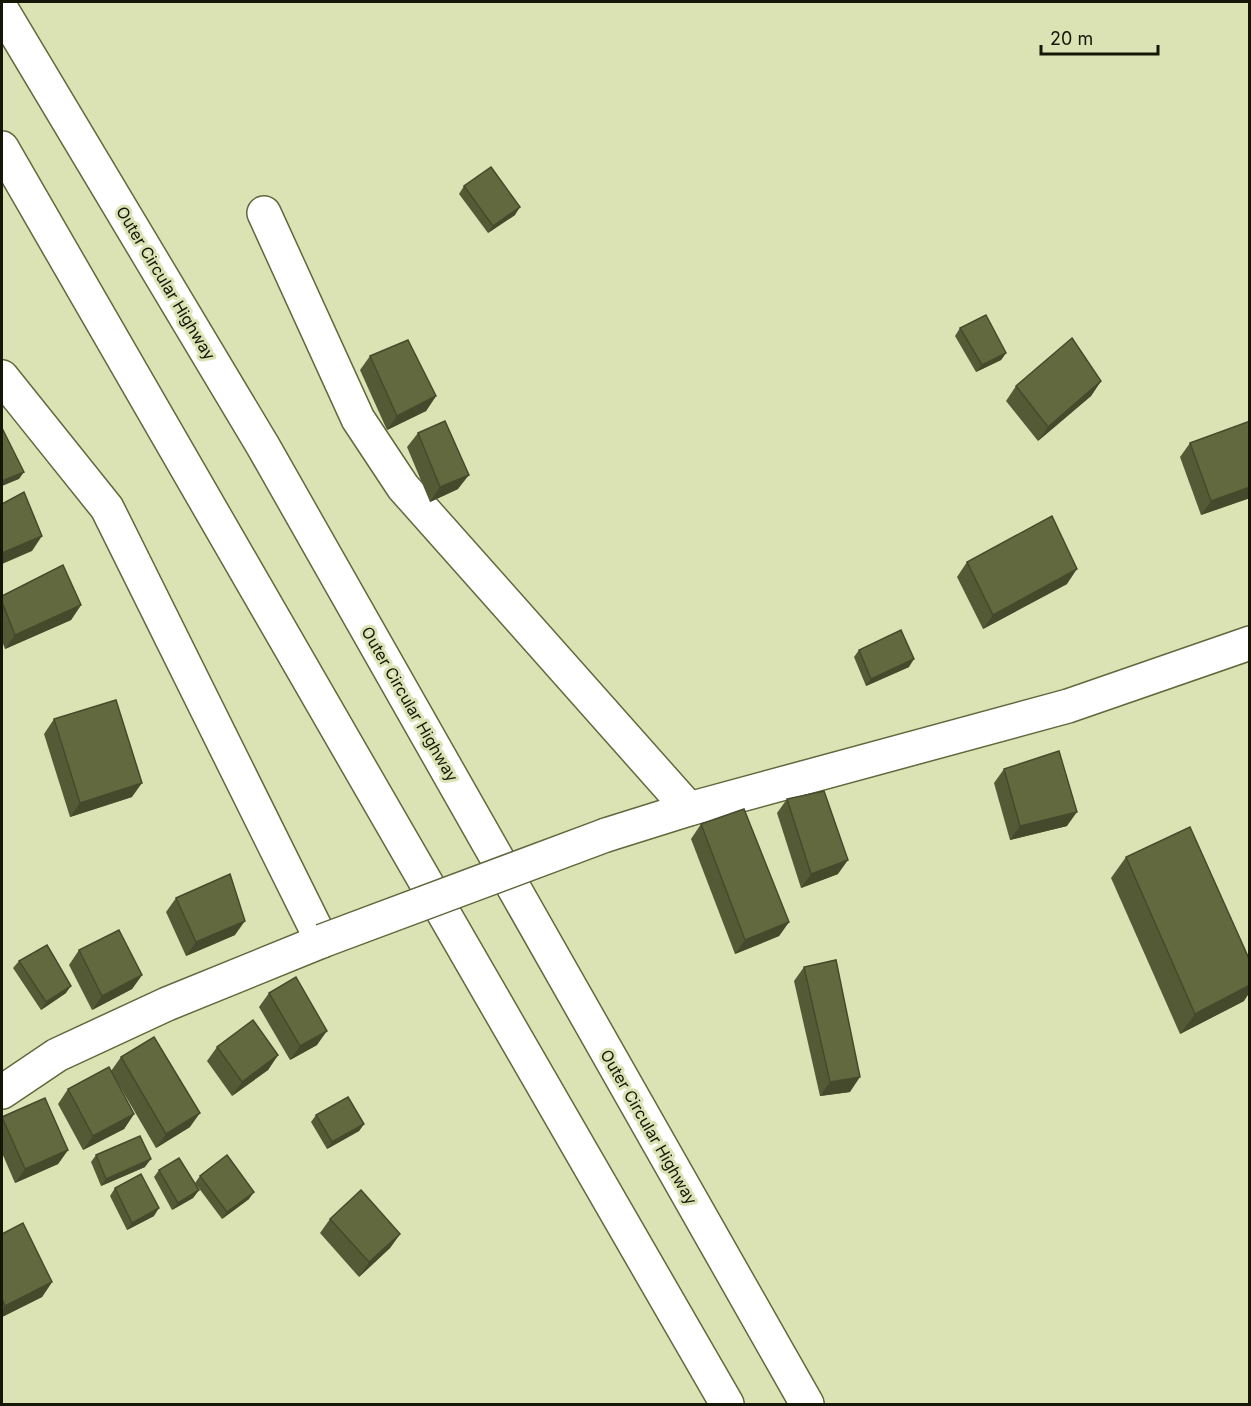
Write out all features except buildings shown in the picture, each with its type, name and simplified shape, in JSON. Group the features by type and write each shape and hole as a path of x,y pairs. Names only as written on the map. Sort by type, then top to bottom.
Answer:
{"main road":[{"name":"Outer Circular Highway","path":"2,10 263,446 807,1404"},
{"path":"2,148 727,1404"},
{"path":"264,213 358,419 403,487 689,809"},
{"path":"2,377 107,508 322,941"},
{"path":"2,1092 57,1055 167,1004 322,941 606,835 689,809 1068,706 1250,643"}]}
